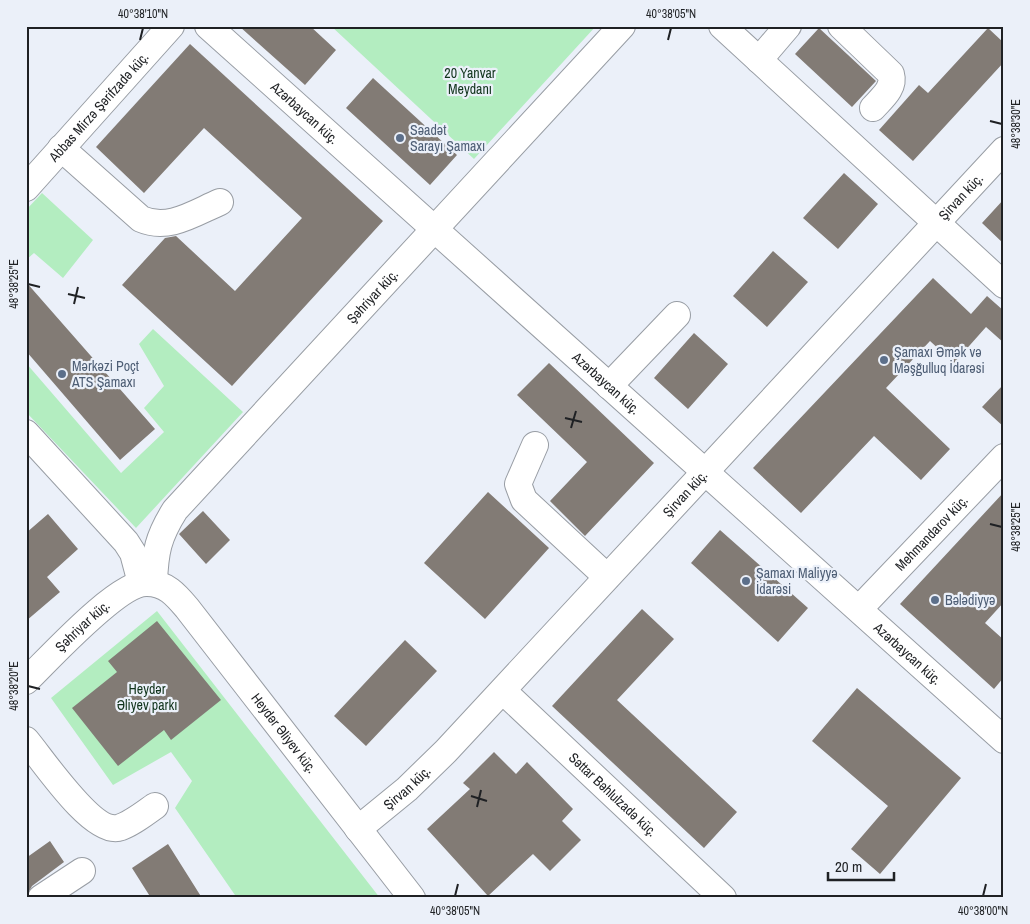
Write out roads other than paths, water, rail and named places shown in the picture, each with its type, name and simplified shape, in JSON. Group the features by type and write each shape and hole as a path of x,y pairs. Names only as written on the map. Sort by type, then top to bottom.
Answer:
{"street":[{"name":"Abbas Mirzə Şərifzadə küç.","path":"26,188 171,26"},
{"name":"Azərbaycan küç.","path":"208,26 1004,740"},
{"name":"Şəhriyar küç.","path":"26,681 112,599 147,583 161,532 175,510 622,26"},
{"path":"722,26 1004,285"},
{"path":"759,60 788,26"},
{"path":"841,26 891,74 893,80 890,88 873,108"},
{"path":"61,148 141,219 154,225 166,225 220,202"},
{"name":"Şirvan küç.","path":"358,829 406,789 503,691 1004,150"},
{"path":"609,386 677,315"},
{"path":"26,433 126,542 147,583"},
{"path":"535,445 518,484 524,500 607,577"},
{"name":"Mehmandarov küç.","path":"859,610 1004,457"},
{"name":"Heydər Əliyev küç.","path":"147,583 173,592 187,608 412,898"},
{"name":"Səttar Bəhlulzadə küç.","path":"503,691 723,898"},
{"path":"26,740 86,814 104,827 119,828 155,806"},
{"path":"41,898 82,871"}],"place":[{"name":"Səadət Sarayı Şamaxı","path":"400,138"},
{"name":"Şamaxı Əmək və Məşğulluq İdarəsi","path":"884,360"},
{"name":"Mərkəzi Poçt ATS Şamaxı","path":"62,374"},
{"name":"Şamaxı Maliyyə İdarəsi","path":"746,581"},
{"name":"Bələdiyyə","path":"935,600"}],"park label":[{"name":"20 Yanvar Meydanı","path":"470,82"},
{"name":"Heydər Əliyev parkı","path":"147,698"}]}
